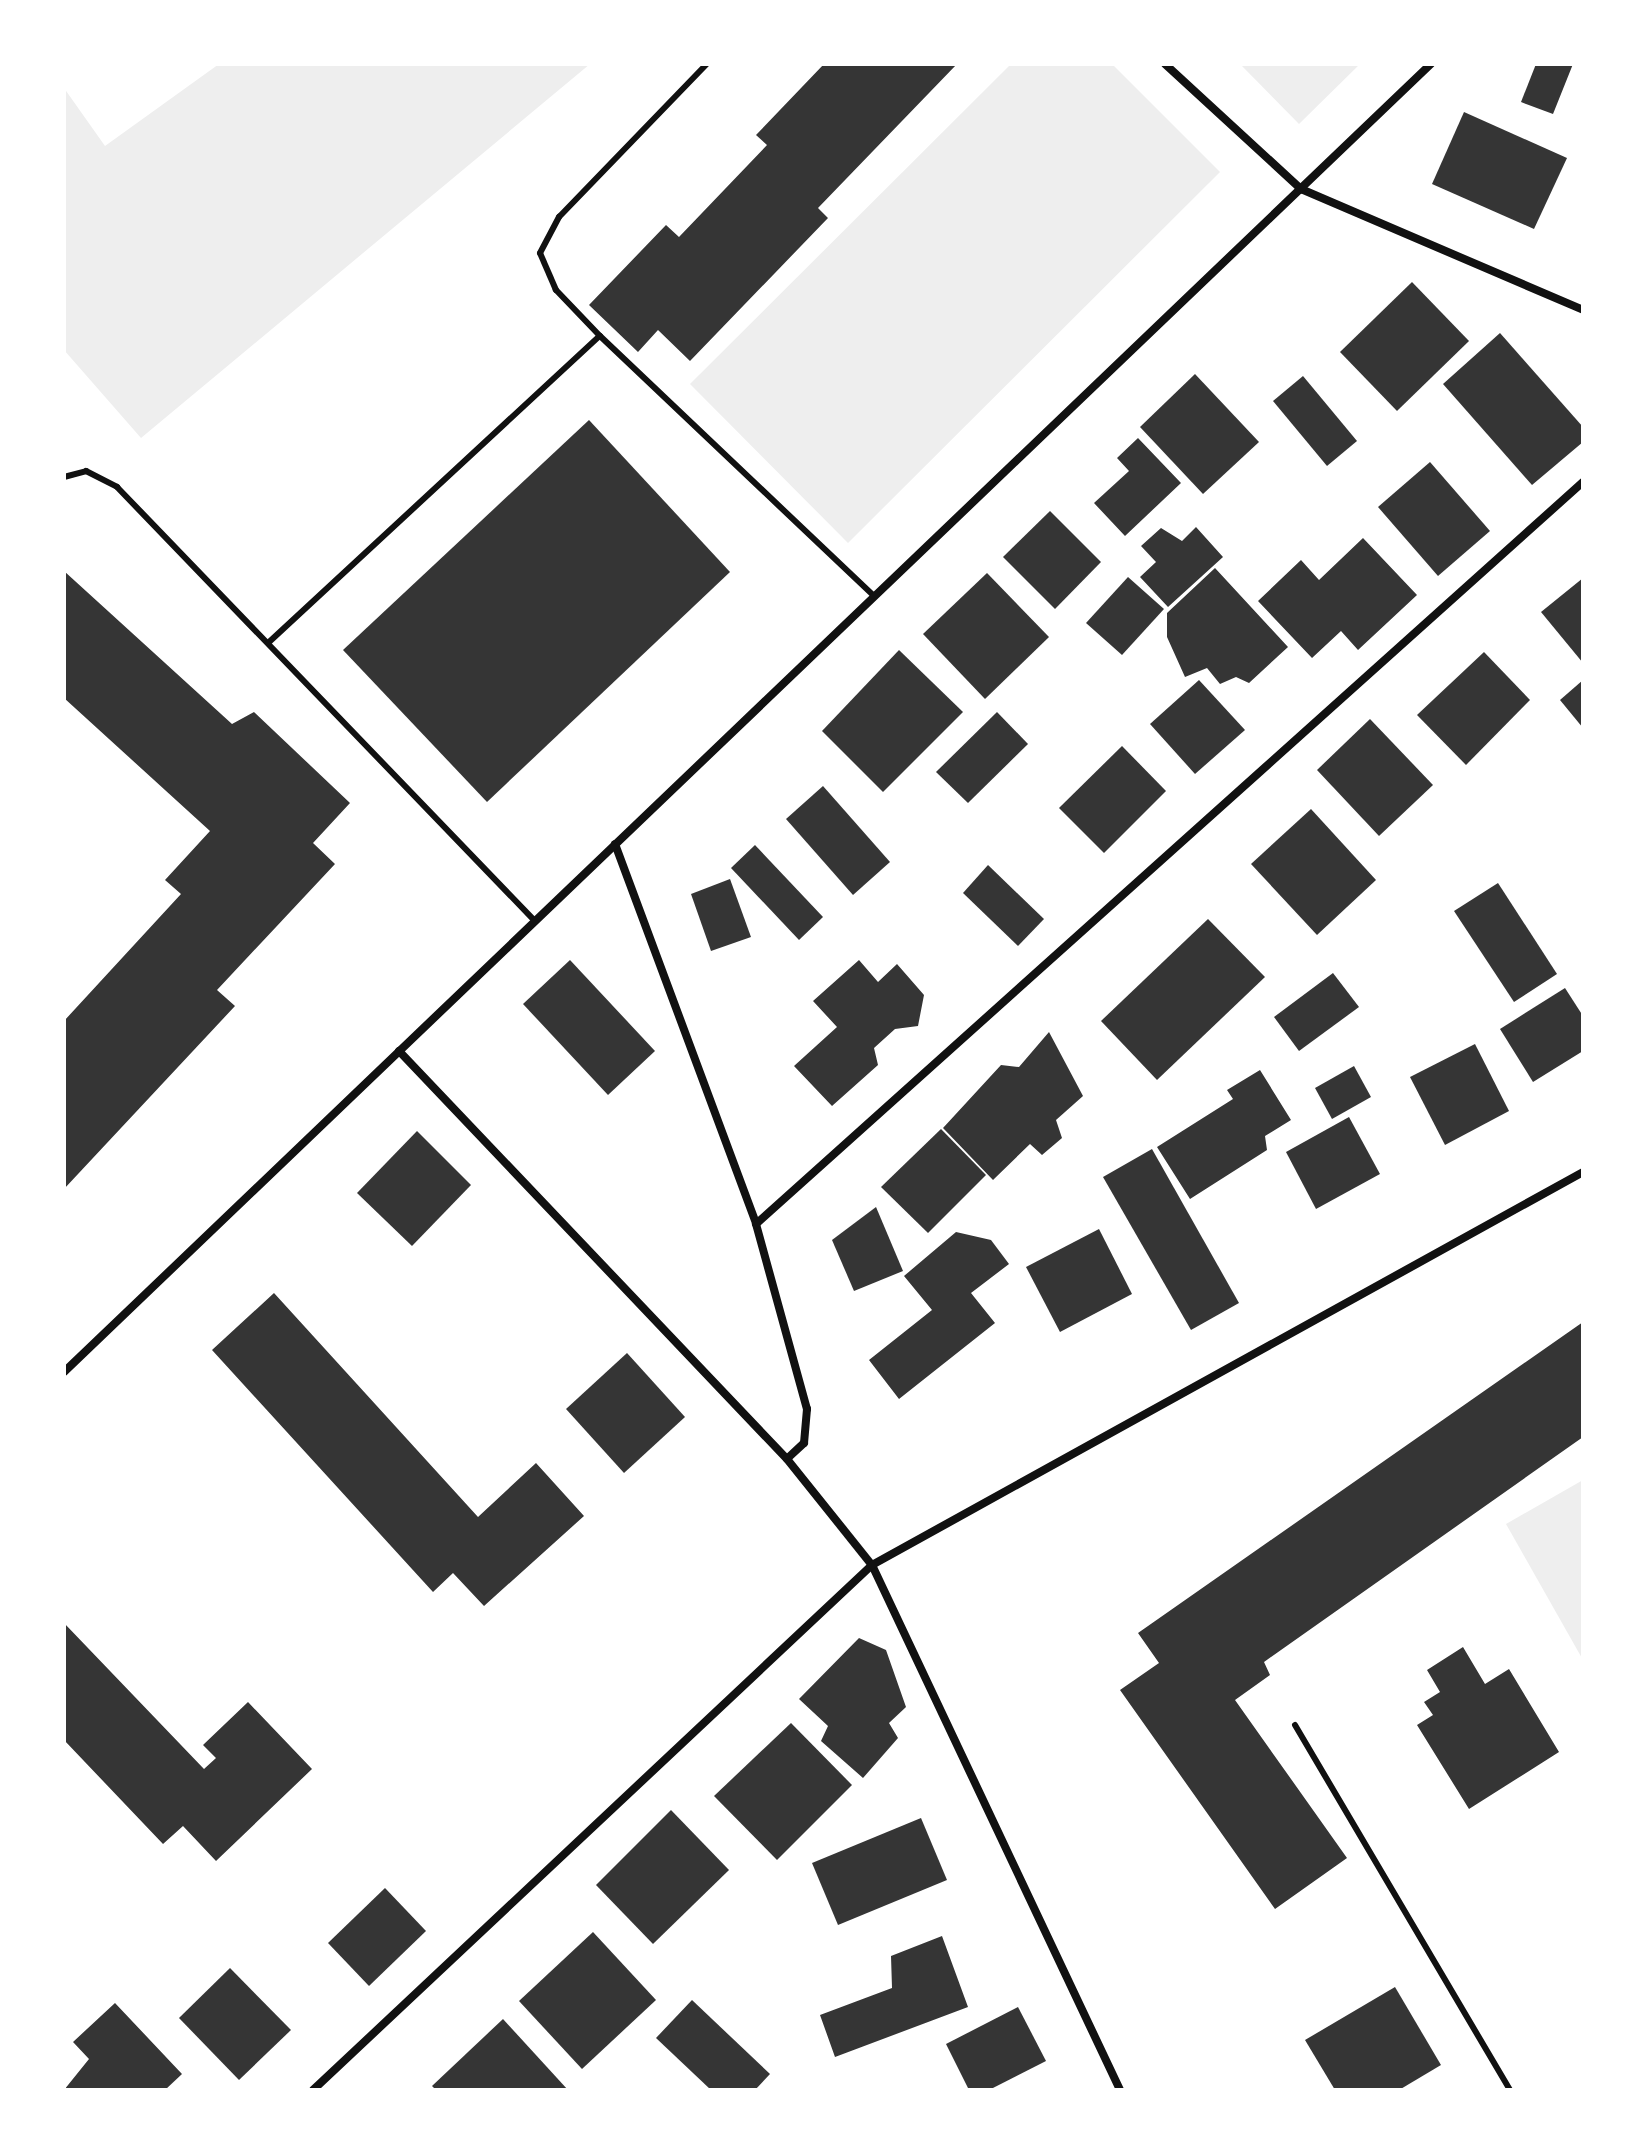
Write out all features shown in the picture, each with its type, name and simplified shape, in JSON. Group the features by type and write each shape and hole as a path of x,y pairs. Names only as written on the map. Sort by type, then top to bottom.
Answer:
{"street":[{"path":"1165,64 1301,189 1583,310"},
{"path":"64,1372 1431,64"},
{"path":"756,1224 1583,482"},
{"path":"615,844 756,1224 807,1409 804,1443 787,1459"},
{"path":"399,1051 787,1459 872,1565 1120,2090"},
{"path":"313,2090 872,1565 1583,1172"}],"lane":[{"path":"707,64 559,217 540,253 556,290 600,336 874,596"},
{"path":"268,643 600,336"},
{"path":"64,477 86,471 117,487 535,921"},
{"path":"1295,1725 1510,2090"}],"shaded area":[{"path":"219,64 590,64 141,438 64,350 64,88 105,146"},
{"path":"1011,64 1112,64 1220,172 848,543 690,384"},
{"path":"1240,64 1360,64 1299,124"},
{"path":"1583,1480 1583,1660 1506,1524"}],"building":[{"path":"824,64 957,64 818,208 828,218 690,361 658,330 638,352 589,305 666,225 679,237 767,145 756,135"},
{"path":"1536,64 1573,64 1553,114 1521,102"},
{"path":"1464,112 1567,158 1534,229 1432,184"},
{"path":"1412,282 1469,341 1397,411 1340,352"},
{"path":"1500,333 1583,427 1583,442 1532,485 1443,384"},
{"path":"1195,374 1259,442 1203,494 1140,427"},
{"path":"1303,376 1357,441 1327,466 1273,401"},
{"path":"589,420 730,572 487,802 343,650"},
{"path":"1138,438 1181,483 1125,536 1094,503 1129,471 1117,458"},
{"path":"1430,462 1490,531 1438,576 1378,507"},
{"path":"1050,511 1101,562 1055,609 1003,557"},
{"path":"1196,527 1223,557 1168,607 1140,577 1156,562 1141,546 1161,528 1182,541"},
{"path":"1363,538 1417,595 1358,650 1341,631 1312,658 1258,601 1301,560 1319,580"},
{"path":"1215,568 1288,647 1249,683 1236,677 1220,684 1207,668 1185,677 1167,637 1167,613"},
{"path":"64,571 232,724 254,712 350,803 313,843 335,864 217,990 235,1006 64,1189 64,1021 181,894 165,880 210,831 64,698"},
{"path":"987,573 1049,637 985,699 923,634"},
{"path":"1128,577 1164,609 1122,655 1086,623"},
{"path":"1583,578 1583,663 1541,612"},
{"path":"899,650 963,712 883,792 822,731"},
{"path":"1484,652 1530,700 1466,765 1417,715"},
{"path":"1199,680 1245,730 1195,774 1150,724"},
{"path":"1583,680 1583,728 1560,700"},
{"path":"997,712 1028,744 968,803 936,772"},
{"path":"1370,719 1433,785 1379,836 1317,770"},
{"path":"1122,746 1166,791 1104,853 1059,808"},
{"path":"823,786 890,862 853,895 786,819"},
{"path":"1311,809 1376,880 1317,935 1251,864"},
{"path":"755,845 823,917 799,940 731,868"},
{"path":"988,865 1044,919 1018,946 963,893"},
{"path":"730,879 751,937 711,951 691,894"},
{"path":"1498,883 1557,974 1514,1002 1454,911"},
{"path":"1208,919 1265,977 1157,1080 1101,1021"},
{"path":"570,960 655,1051 608,1095 523,1004"},
{"path":"859,960 878,982 897,964 924,995 918,1026 895,1029 874,1048 878,1065 832,1106 794,1066 837,1027 813,1001"},
{"path":"1333,973 1359,1007 1299,1051 1274,1017"},
{"path":"1565,988 1583,1016 1583,1051 1533,1082 1500,1029"},
{"path":"1049,1032 1083,1096 1056,1120 1062,1138 1042,1155 1030,1144 993,1180 943,1128 1001,1065 1019,1067"},
{"path":"1475,1044 1509,1111 1445,1145 1410,1077"},
{"path":"1354,1066 1371,1097 1332,1119 1315,1088"},
{"path":"1260,1070 1291,1120 1265,1136 1267,1150 1190,1199 1157,1147 1233,1099 1227,1090"},
{"path":"1349,1117 1380,1174 1316,1209 1286,1152"},
{"path":"941,1129 986,1175 928,1233 881,1187"},
{"path":"417,1131 471,1185 412,1246 357,1193"},
{"path":"1152,1149 1239,1303 1191,1330 1103,1177"},
{"path":"876,1207 903,1271 854,1291 832,1240"},
{"path":"1099,1229 1132,1294 1060,1332 1026,1267"},
{"path":"956,1232 991,1240 1009,1264 971,1293 995,1323 899,1399 869,1360 932,1310 904,1276"},
{"path":"274,1293 478,1517 536,1463 584,1516 484,1606 453,1573 433,1592 212,1350"},
{"path":"1583,1322 1583,1437 1264,1662 1270,1675 1235,1700 1347,1858 1275,1909 1120,1690 1159,1663 1138,1633"},
{"path":"627,1353 685,1417 624,1473 566,1409"},
{"path":"64,1623 204,1769 216,1758 203,1745 248,1702 312,1769 216,1861 183,1826 163,1844 64,1740"},
{"path":"859,1638 886,1650 906,1707 889,1723 898,1738 863,1778 821,1741 828,1726 799,1699"},
{"path":"1463,1647 1485,1684 1509,1669 1559,1752 1469,1809 1417,1725 1433,1715 1424,1702 1440,1692 1427,1670"},
{"path":"791,1723 852,1785 777,1860 714,1796"},
{"path":"671,1810 729,1870 653,1944 596,1885"},
{"path":"921,1818 947,1880 838,1925 812,1863"},
{"path":"385,1888 426,1931 369,1986 328,1943"},
{"path":"593,1932 656,2000 582,2069 519,2001"},
{"path":"942,1936 968,2007 835,2057 820,2015 892,1988 891,1956"},
{"path":"230,1968 291,2030 239,2080 179,2018"},
{"path":"1395,1987 1441,2065 1399,2090 1335,2090 1305,2040"},
{"path":"692,2000 770,2074 755,2090 711,2090 656,2038"},
{"path":"115,2003 182,2074 165,2090 64,2090 89,2059 73,2042"},
{"path":"1018,2007 1046,2061 989,2090 969,2090 946,2044"},
{"path":"503,2019 568,2090 436,2090 432,2086"}]}
